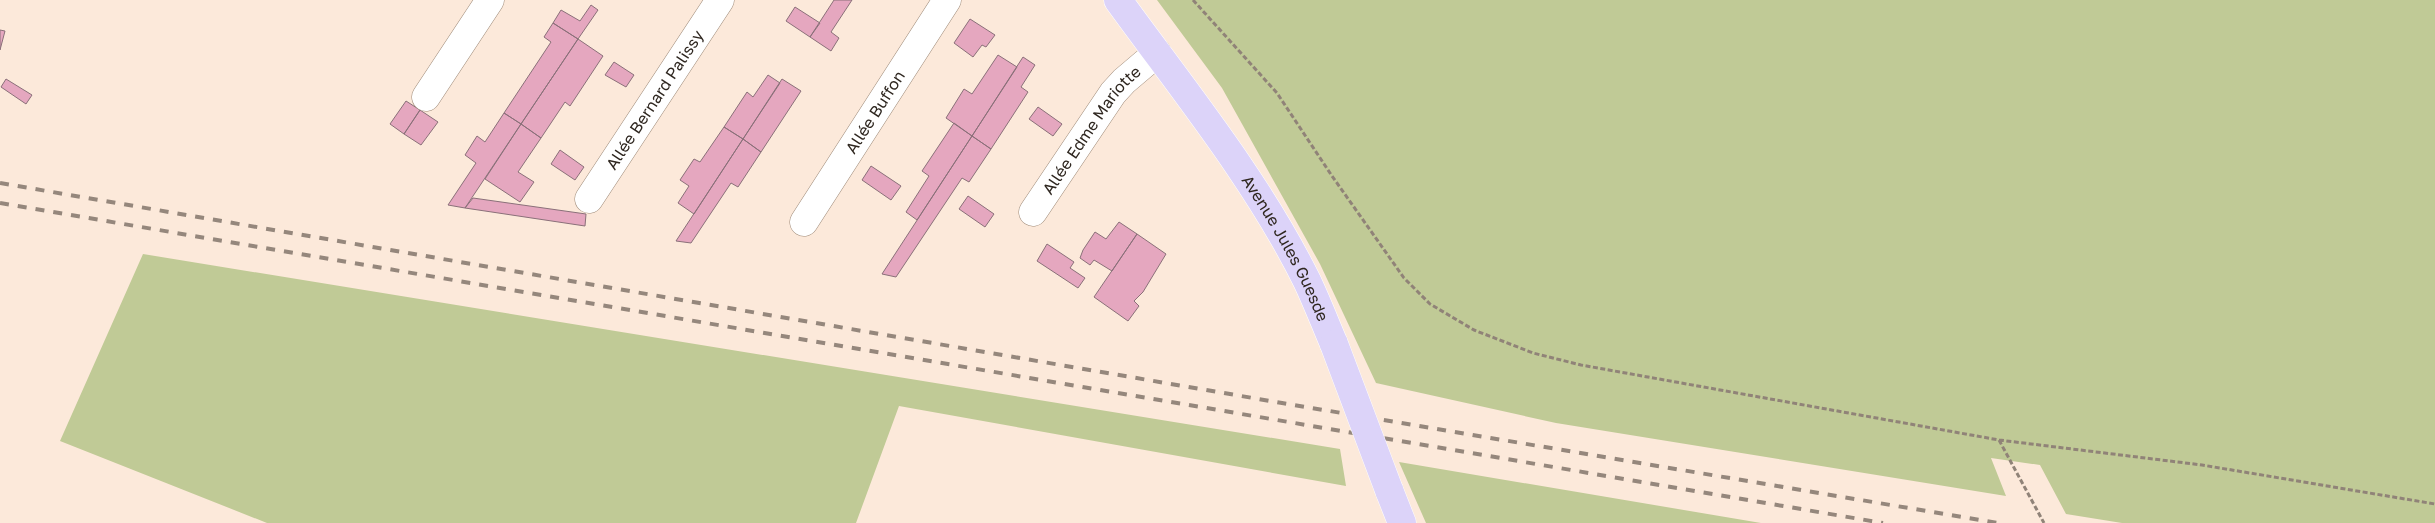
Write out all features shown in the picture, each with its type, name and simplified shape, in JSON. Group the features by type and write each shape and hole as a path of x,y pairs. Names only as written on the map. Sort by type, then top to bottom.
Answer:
{"main road":[{"name":"Avenue Jules Guesde","path":"1118,0 1226,147 1307,281 1334,344 1402,523"}],"street":[{"path":"426,97 490,0"},
{"name":"Allée Bernard Palissy","path":"589,199 720,0"},
{"name":"Allée Buffon","path":"804,222 947,0"},
{"name":"Allée Edme Mariotte","path":"1033,212 1113,94 1124,81 1157,53"}],"path":[{"path":"1193,0 1277,92 1332,176 1404,278 1430,304 1474,330 1533,353 1581,365 1999,440 2202,465 2435,504"},
{"path":"1999,440 2044,523"}],"green space":[{"path":"1157,0 2435,0 2435,523 2122,523 2066,514 2040,465 1991,458 2006,496 1556,423 1376,383 1320,264 1222,88"},
{"path":"143,254 1340,449 1346,486 899,406 856,523 267,523 60,441"},
{"path":"1399,462 1761,523 1426,523"}],"building":[{"path":"834,0 852,0 831,32 839,38 831,51 810,37"},
{"path":"591,5 598,10 578,39 553,23 561,10 580,21"},
{"path":"795,7 820,23 810,37 786,21"},
{"path":"970,19 995,35 986,47 982,45 973,57 954,43"},
{"path":"553,23 578,39 521,124 504,113 551,42 544,37"},
{"path":"0,30 5,31 0,50"},
{"path":"578,39 603,56 570,106 565,102 541,138 521,124"},
{"path":"998,55 1017,67 972,136 946,118 964,89 972,94"},
{"path":"1023,57 1035,65 1021,87 1028,92 991,149 972,136"},
{"path":"614,62 634,75 626,87 605,75"},
{"path":"768,75 780,83 743,139 724,127 747,92 753,97"},
{"path":"6,79 32,95 26,104 1,87"},
{"path":"782,79 801,91 761,152 743,139"},
{"path":"406,101 420,110 404,134 390,124"},
{"path":"1038,107 1062,124 1053,136 1029,119"},
{"path":"420,110 438,122 421,145 404,134"},
{"path":"504,113 521,124 465,208 448,205 476,163 465,155 477,136 485,142"},
{"path":"954,123 972,136 917,220 906,212 929,176 922,171"},
{"path":"521,124 541,138 518,172 534,182 520,202 485,179"},
{"path":"724,127 743,139 694,214 678,203 689,186 680,180 694,159 700,162"},
{"path":"972,136 991,149 969,182 962,178 896,277 882,274"},
{"path":"743,139 761,152 738,187 731,183 691,243 676,241"},
{"path":"560,150 584,167 575,180 551,164"},
{"path":"871,166 901,186 891,200 862,180"},
{"path":"968,196 994,214 985,227 959,209"},
{"path":"473,198 586,214 585,226 465,208"},
{"path":"1119,222 1137,234 1112,271 1094,260 1090,265 1080,258 1095,232 1106,239"},
{"path":"1137,234 1166,254 1143,292 1134,301 1139,306 1128,321 1094,297"},
{"path":"1047,244 1074,262 1070,268 1085,278 1078,288 1037,261"}],"railway":[{"path":"0,183 1282,403 1998,523"},
{"path":"0,203 1883,523"}]}
